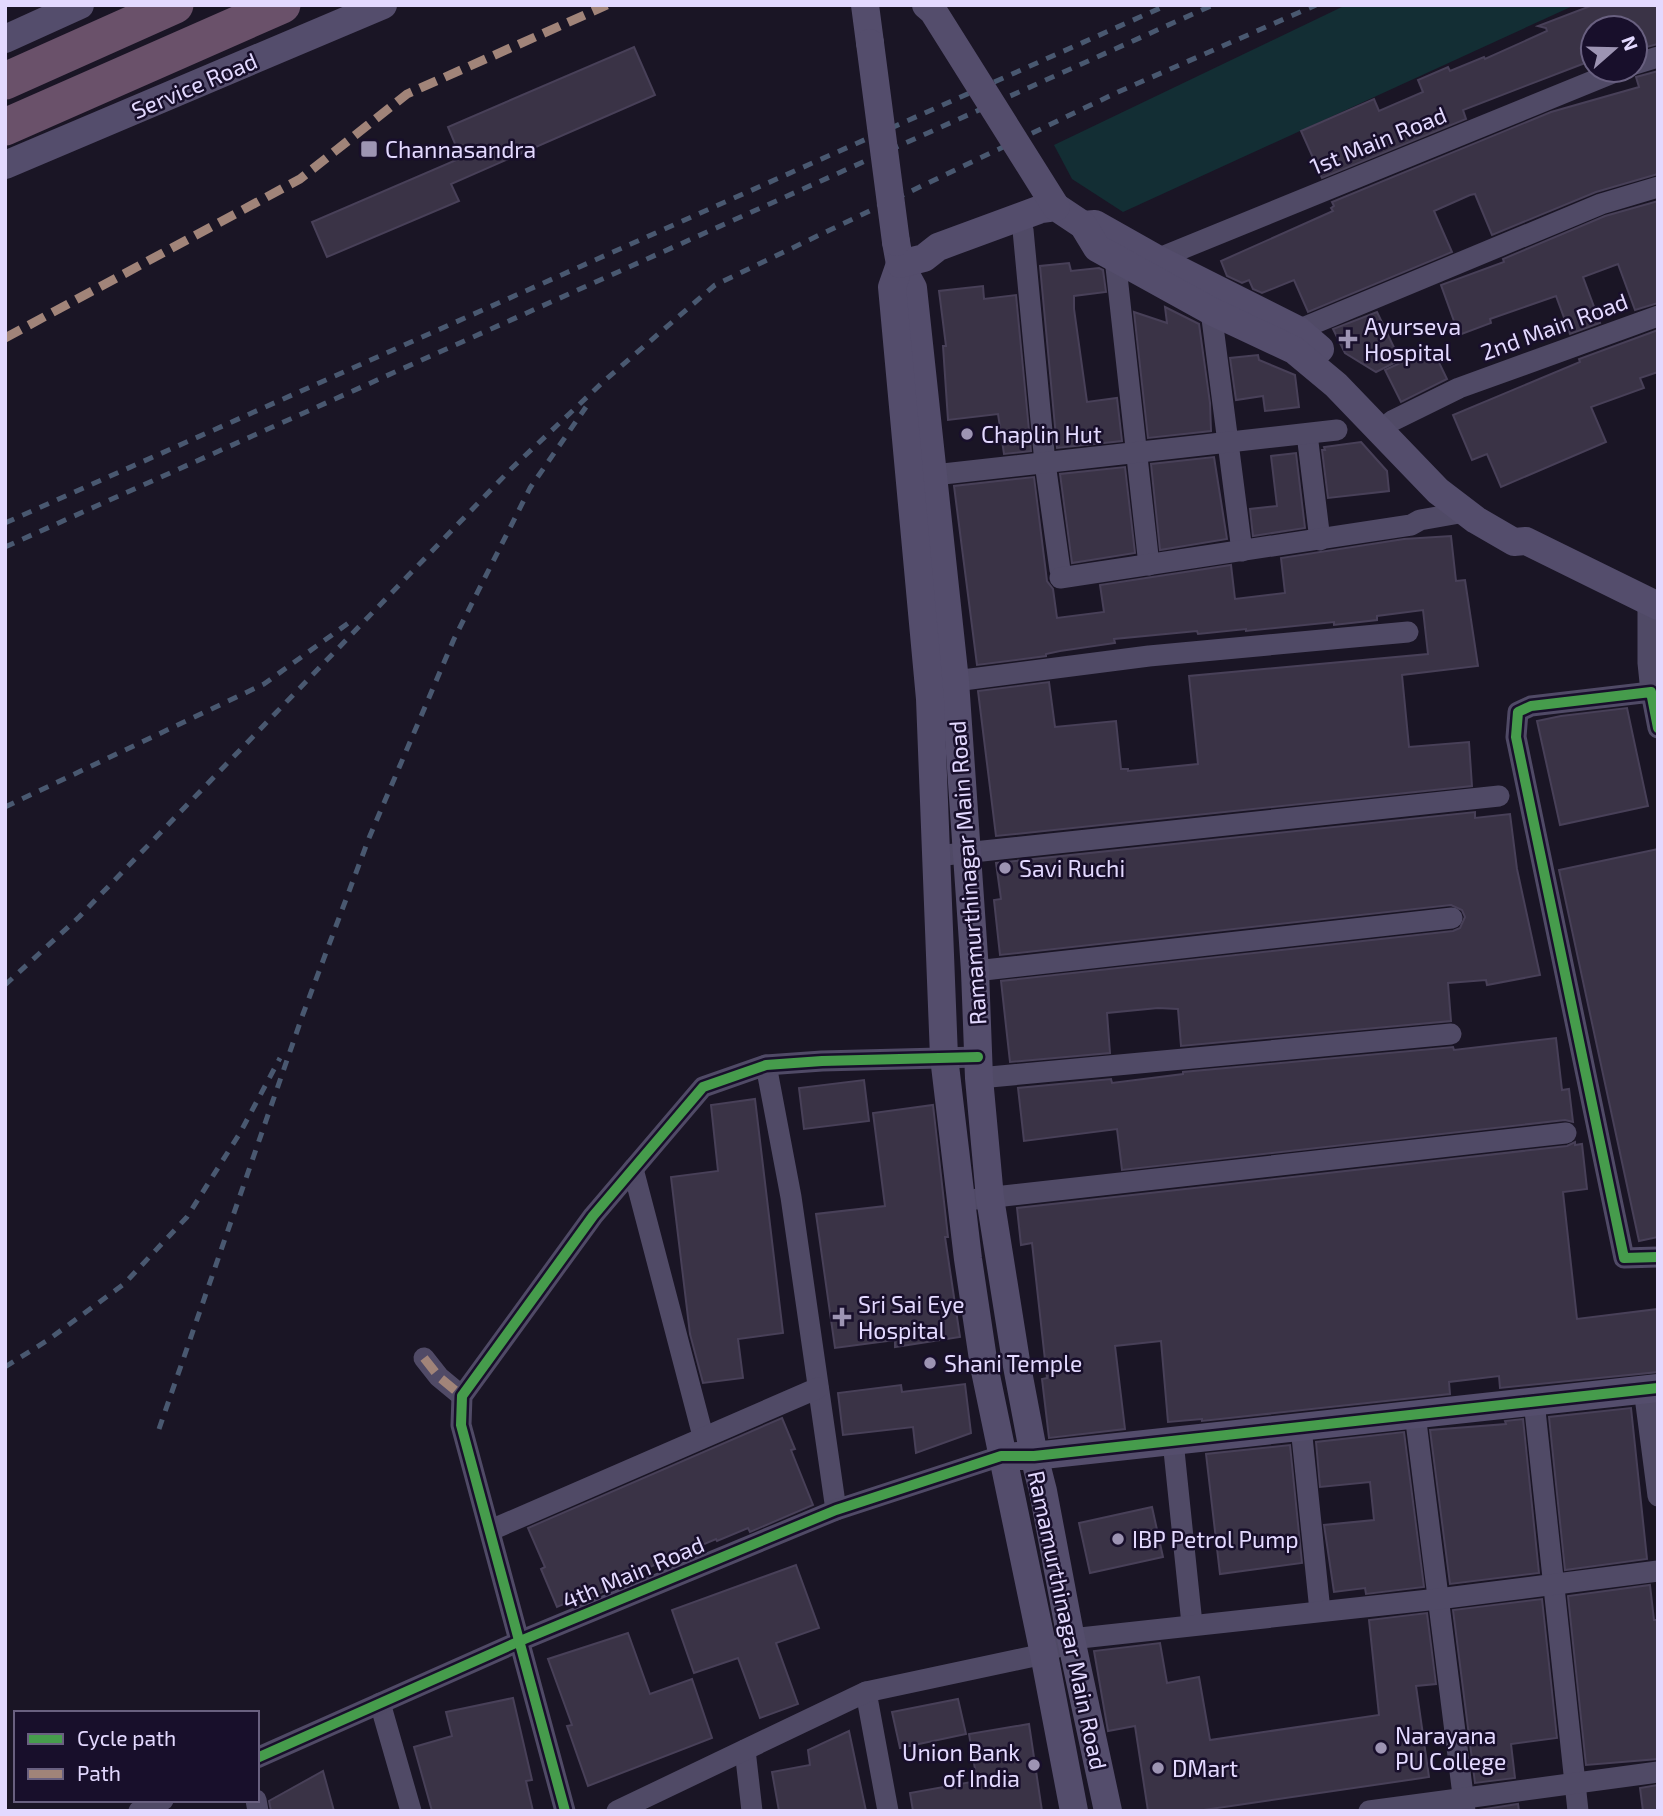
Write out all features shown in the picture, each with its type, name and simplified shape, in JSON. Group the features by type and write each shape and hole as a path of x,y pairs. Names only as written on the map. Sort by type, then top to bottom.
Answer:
{"highway":[{"path":"5,81 175,5"},
{"path":"5,127 282,5"}],"main road":[{"path":"5,39 80,5"},
{"name":"Service Road","path":"5,165 383,5"},
{"name":"Ramamurthinagar Main Road","path":"865,5 913,288 934,475 955,681 979,1067 990,1198 1034,1456 1108,1811"},
{"path":"926,5 933,11 1069,216 1097,248 1211,311 1294,350 1336,385 1438,491 1465,512 1514,542 1526,541 1653,604"},
{"path":"907,254 938,247 1041,209 1095,224 1157,259 1298,330 1344,369 1452,481 1519,525 1526,541"},
{"path":"907,254 942,259 1069,216"},
{"name":"Ramamurthinagar Main Road","path":"907,254 892,287 930,699 944,1058 984,1366 1074,1811"},
{"name":"4th Main Road","path":"1001,1456 1034,1456 1651,1388"}],"street":[{"name":"1st Main Road","path":"1157,259 1586,84"},
{"path":"1298,330 1601,204 1658,187"},
{"path":"1023,230 1045,463 1060,574 1149,565 1320,540 1411,525 1420,520 1465,512"},
{"path":"1115,258 1149,565"},
{"path":"1211,311 1242,551"},
{"name":"2nd Main Road","path":"1392,421 1459,388 1658,316"},
{"path":"934,475 1337,430"},
{"path":"1307,434 1320,540"},
{"path":"1653,604 1648,663 1658,728"},
{"path":"955,681 1149,656 1408,632"},
{"path":"1651,692 1531,706 1518,712 1517,737 1624,1258 1658,1257"},
{"path":"936,856 1499,796"},
{"path":"975,971 1452,918"},
{"path":"565,1811 461,1425 462,1396 593,1216 703,1087 766,1065 944,1058 979,1067 1451,1034"},
{"path":"766,1065 791,1197 836,1510"},
{"path":"961,1199 990,1198 1566,1133"},
{"path":"634,1169 704,1436"},
{"path":"424,1358 439,1377 462,1396"},
{"path":"491,1530 818,1388"},
{"path":"1651,1388 1658,1496"},
{"path":"1534,1401 1578,1811"},
{"path":"1415,1415 1464,1805"},
{"path":"1301,1427 1320,1611"},
{"path":"1173,1441 1192,1624"},
{"name":"4th Main Road","path":"259,1757 520,1642 836,1510 1001,1456"},
{"path":"617,1811 866,1692 1044,1654 1071,1639 1438,1599 1658,1571"},
{"path":"866,1692 888,1811"},
{"path":"380,1703 411,1811"},
{"path":"745,1750 752,1811"},
{"path":"1368,1811 1464,1805 1658,1772"},
{"path":"139,1811 159,1802"}],"green space":[{"path":"1346,5 1575,5 1123,212 1072,179 1054,145"}],"building":[{"path":"1593,5 1658,5 1658,44 1649,46 1649,14 1579,14 1579,65 1463,110 1466,119 1322,178 1301,131 1374,99 1379,111 1423,92 1418,80 1448,67 1450,71 1484,57 1485,59 1547,31 1546,28 1538,26"},
{"path":"634,47 655,95 451,184 459,201 327,257 312,222 461,158 448,127"},
{"path":"1658,71 1658,174 1596,192 1492,235 1475,194 1470,195 1434,211 1452,252 1308,312 1294,280 1262,293 1253,289 1249,280 1242,283 1227,276 1221,261 1333,211 1332,202 1551,112 1639,87 1638,84 1649,84 1649,73"},
{"path":"1658,201 1658,303 1635,310 1618,264 1583,277 1600,323 1570,334 1556,296 1490,319 1491,323 1459,335 1441,285 1504,262 1503,259 1605,216"},
{"path":"1069,263 1071,271 1099,268 1103,270 1106,292 1074,296 1074,309 1087,402 1117,398 1122,441 1057,448 1040,266"},
{"path":"983,286 984,299 1016,295 1031,451 1004,454 998,414 948,420 943,346 946,346 939,291"},
{"path":"1165,307 1199,324 1210,403 1211,431 1148,438 1134,312 1167,323"},
{"path":"1377,312 1400,360 1376,372 1345,353 1333,329"},
{"path":"1658,330 1658,372 1640,378 1644,388 1591,407 1606,442 1501,487 1487,454 1472,460 1453,415 1580,362 1579,359"},
{"path":"1432,348 1447,379 1401,402 1385,370"},
{"path":"1258,355 1259,360 1295,375 1299,407 1265,411 1263,396 1236,400 1230,358"},
{"path":"1361,442 1387,471 1389,491 1328,498 1322,450 1325,450 1324,447"},
{"path":"1296,453 1305,528 1253,536 1250,509 1277,506 1271,456"},
{"path":"1214,457 1227,539 1160,550 1151,464"},
{"path":"1125,467 1135,553 1072,563 1060,474"},
{"path":"1034,477 1047,581 1053,589 1057,618 1104,612 1100,585 1231,565 1235,599 1285,593 1281,558 1404,539 1451,536 1456,581 1465,580 1478,666 1402,675 1409,747 1469,742 1472,786 996,836 978,691 1049,682 1055,727 1116,721 1121,769 1128,771 1198,764 1189,676 1428,654 1423,610 1377,616 1377,620 1334,625 1334,622 1246,631 1198,634 1197,631 1114,639 1115,643 977,665 954,486"},
{"path":"1627,708 1648,806 1560,825 1537,721"},
{"path":"1475,812 1475,818 1510,814 1517,869 1540,975 1487,985 1486,980 1448,983 1451,1021 1181,1046 1178,1009 1158,1008 1107,1013 1110,1053 1010,1062 1001,981 1453,931 1460,928 1465,917 1462,910 1451,905 1000,955 994,900 1001,899 996,863"},
{"path":"1658,849 1658,1237 1639,1241 1559,870"},
{"path":"1556,1038 1562,1090 1569,1089 1573,1122 1565,1120 1122,1170 1117,1129 1024,1141 1018,1088 1111,1079 1112,1083 1183,1072 1453,1047 1454,1050"},
{"path":"864,1080 869,1121 804,1129 799,1088"},
{"path":"755,1099 783,1333 738,1339 743,1378 703,1383 690,1334 671,1177 718,1171 711,1105"},
{"path":"933,1105 948,1237 945,1237 960,1337 895,1347 895,1340 835,1348 816,1214 885,1206 873,1113"},
{"path":"1575,1142 1575,1145 1582,1144 1587,1189 1563,1192 1577,1319 1658,1309 1658,1372 1500,1388 1499,1376 1449,1382 1450,1394 1202,1421 1168,1422 1161,1341 1115,1346 1125,1429 1049,1438 1042,1379 1047,1378 1032,1243 1021,1245 1017,1208 1567,1146"},
{"path":"965,1384 971,1433 916,1453 913,1427 843,1435 838,1393 901,1385 902,1392"},
{"path":"1631,1408 1647,1559 1565,1570 1549,1417"},
{"path":"782,1418 795,1449 791,1450 813,1505 750,1532 748,1528 717,1541 716,1539 619,1580 621,1584 591,1597 589,1593 557,1607 541,1569 545,1567 528,1528"},
{"path":"1523,1419 1539,1573 1450,1584 1430,1430 1506,1424 1505,1421"},
{"path":"1404,1432 1424,1587 1366,1594 1365,1588 1334,1592 1324,1525 1374,1520 1370,1482 1320,1487 1316,1442"},
{"path":"1290,1445 1302,1563 1220,1574 1206,1454"},
{"path":"1152,1507 1163,1557 1090,1573 1079,1523"},
{"path":"796,1565 819,1628 776,1643 798,1704 760,1718 738,1658 694,1673 672,1610"},
{"path":"1650,1585 1654,1620 1658,1620 1658,1759 1586,1765 1568,1596"},
{"path":"1542,1599 1557,1738 1511,1744 1515,1778 1475,1783 1453,1610"},
{"path":"1427,1613 1436,1684 1416,1686 1429,1777 1197,1811 1148,1811 1135,1726 1108,1731 1094,1651 1160,1643 1167,1683 1199,1677 1210,1740 1379,1715 1369,1620"},
{"path":"628,1633 650,1694 692,1679 712,1738 588,1786 567,1726 572,1725 548,1659"},
{"path":"513,1698 532,1780 526,1781 533,1811 432,1811 414,1747 452,1736 446,1712"},
{"path":"958,1699 966,1734 900,1748 892,1712"},
{"path":"1029,1724 1042,1811 913,1811 910,1793 977,1781 969,1734"},
{"path":"849,1731 866,1811 779,1811 772,1772 810,1765 808,1750"},
{"path":"323,1771 334,1811 271,1811 269,1801"},
{"path":"1658,1785 1658,1811 1643,1811 1640,1788"},
{"path":"1518,1804 1519,1811 1478,1811 1478,1810"}],"railway":[{"path":"5,523 1167,5"},
{"path":"5,547 1213,5"},
{"path":"5,985 79,917 512,468 604,381 715,285 1118,92 1316,5"},
{"path":"159,1429 303,1014 369,838 454,639 530,488 586,407"},
{"path":"5,807 264,684 354,619"},
{"path":"5,1367 48,1340 124,1284 187,1217 240,1133 280,1058"}],"marked path":[{"path":"5,338 300,179 407,94 607,5"},
{"path":"424,1358 439,1377 462,1396"}],"cycle path":[{"path":"1658,728 1651,692 1531,706 1518,712 1516,737 1624,1258 1658,1257"},
{"path":"565,1811 461,1425 462,1396 593,1216 703,1087 766,1065 978,1057"},
{"path":"259,1757 520,1641 836,1510 1001,1456 1034,1456 1658,1388"}],"place":[{"name":"Channasandra","path":"369,149"},
{"name":"Ayurseva Hospital","path":"1348,339"},
{"name":"Chaplin Hut","path":"967,434"},
{"name":"Savi Ruchi","path":"1005,868"},
{"name":"Sri Sai Eye Hospital","path":"842,1317"},
{"name":"Shani Temple","path":"930,1363"},
{"name":"IBP Petrol Pump","path":"1118,1539"},
{"name":"Narayana PU College","path":"1381,1748"},
{"name":"Union Bank of India","path":"1034,1765"},
{"name":"DMart","path":"1158,1768"}]}
